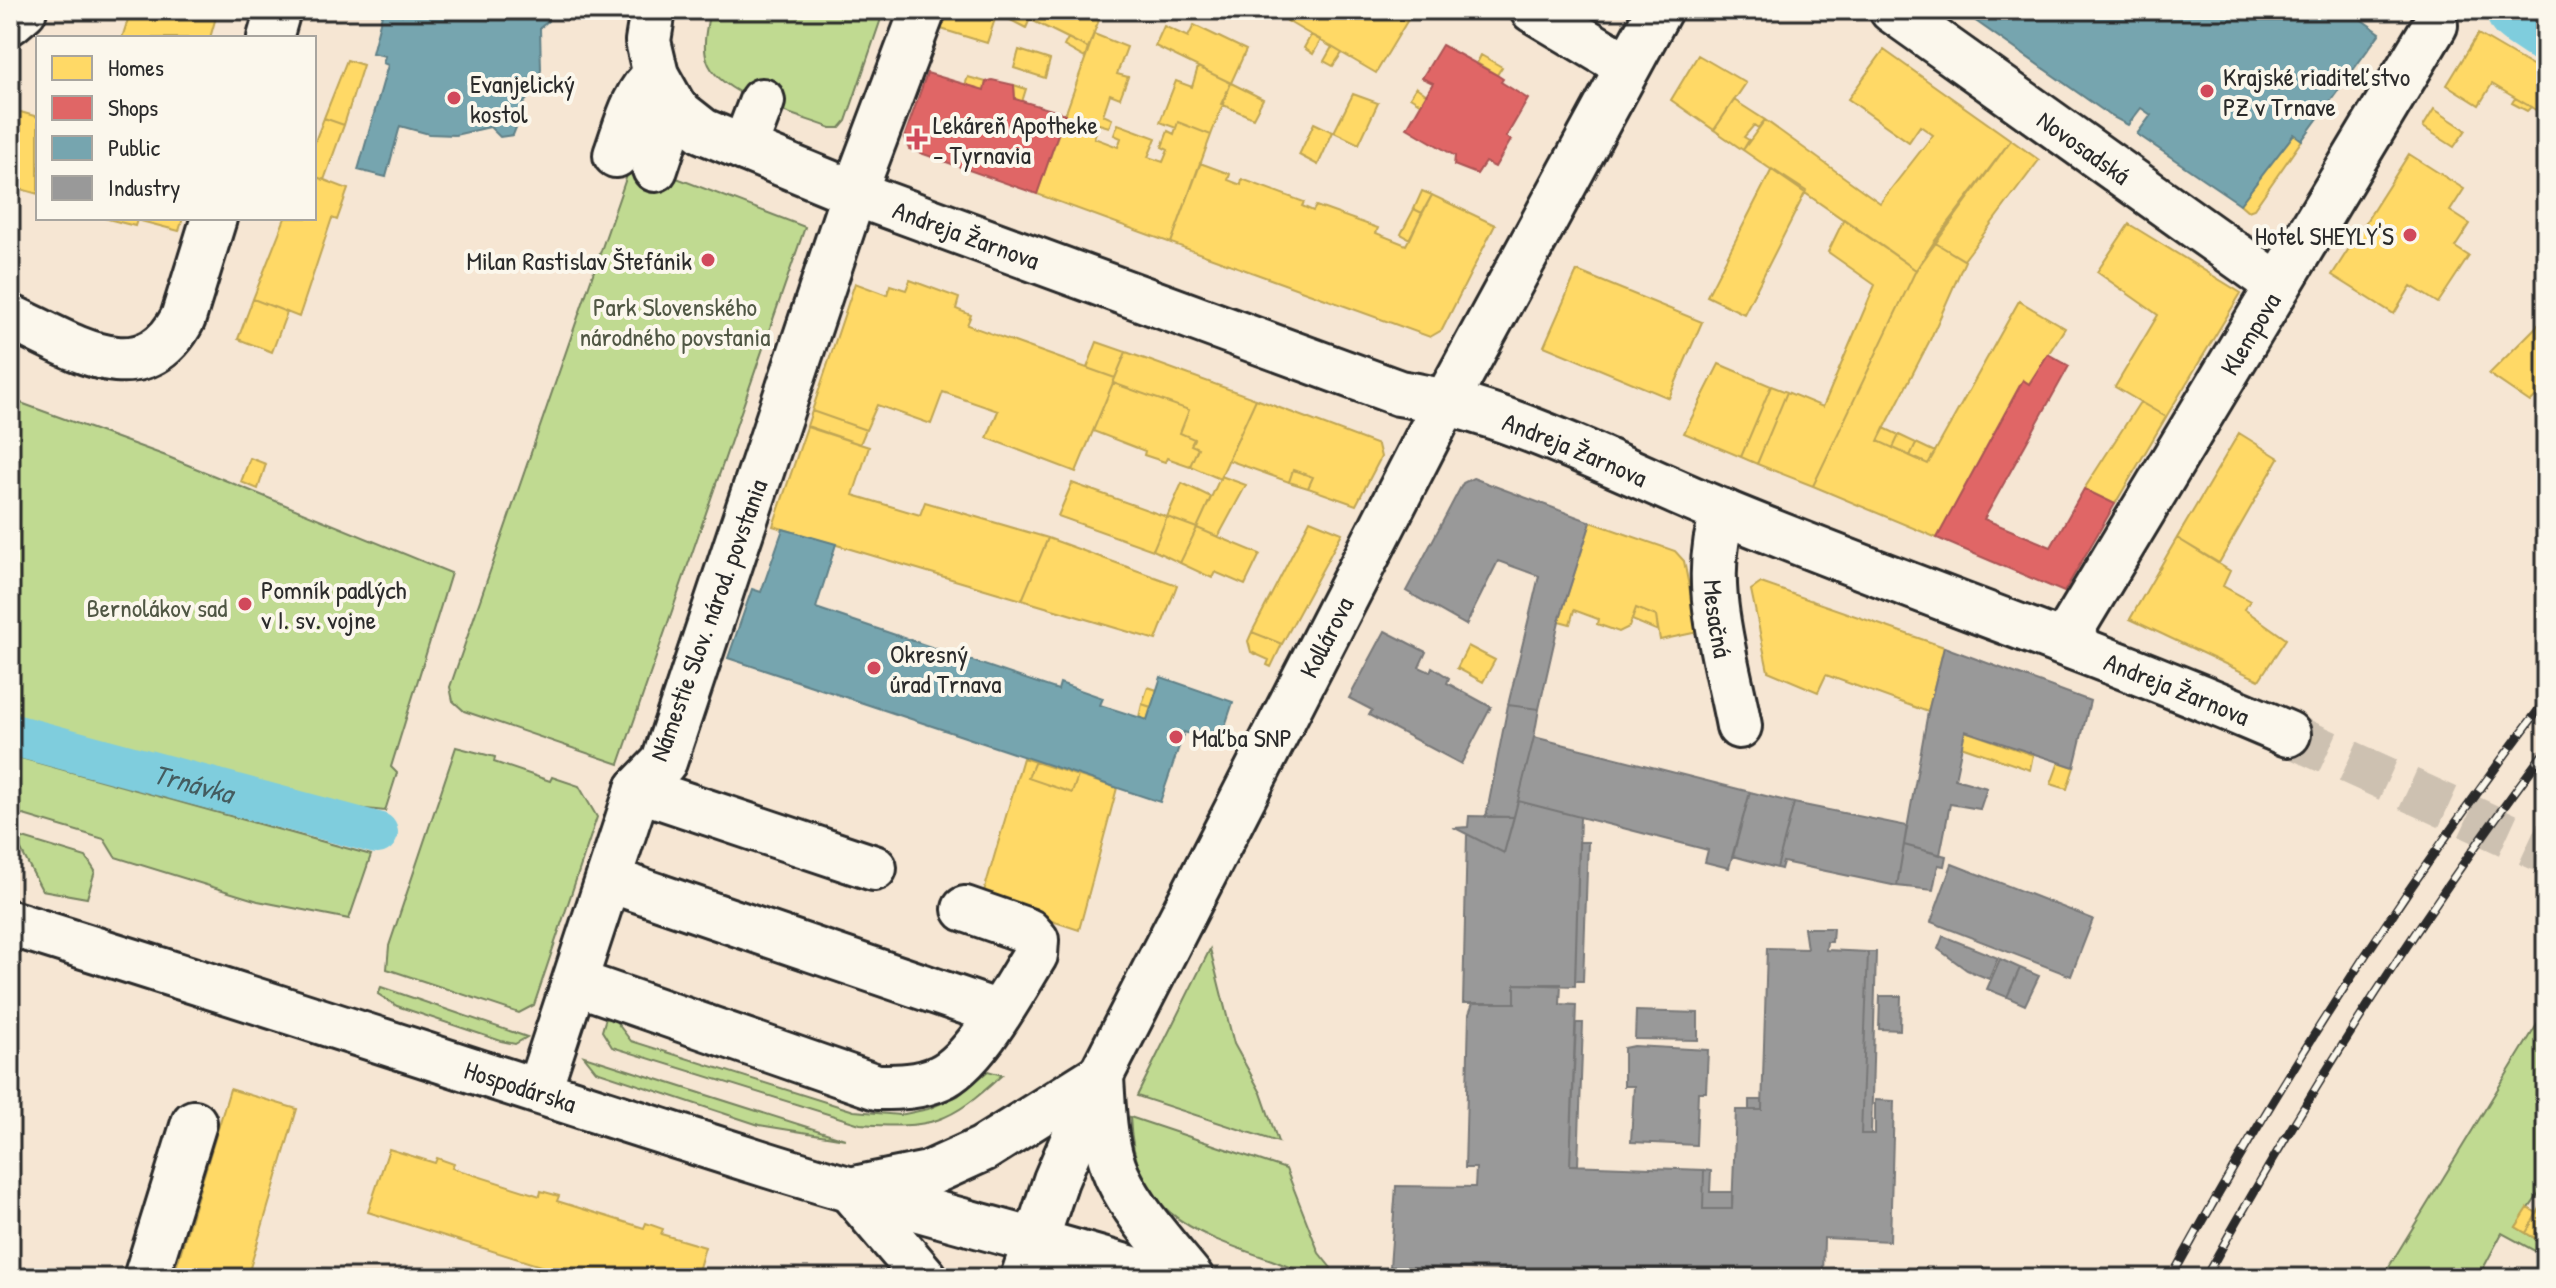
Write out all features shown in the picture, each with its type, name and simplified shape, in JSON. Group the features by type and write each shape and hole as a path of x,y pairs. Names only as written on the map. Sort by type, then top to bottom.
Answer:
{"street":[{"path":"10,22 24,10"},
{"path":"271,36 278,10"},
{"path":"653,10 648,41 666,92 703,131 839,186"},
{"name":"Námestie Slov. národ. povstania","path":"539,1089 638,789 664,762 839,186 923,10"},
{"path":"1533,10 1627,66"},
{"name":"Kollárova","path":"1029,1258 1056,1180 1101,1075 1447,400 1659,10"},
{"name":"Novosadská","path":"1892,10 2278,285"},
{"name":"Klempova","path":"2064,642 2435,25"},
{"path":"635,162 637,98 645,84 666,92"},
{"path":"744,148 762,101"},
{"name":"Andreja Žarnova","path":"839,186 1399,393 1447,400 1724,512 2064,642 2288,734"},
{"path":"10,317 107,360 143,358 155,353 175,334 183,318 213,220"},
{"name":"Mesačná","path":"1724,512 1716,535 1712,574 1739,726"},
{"path":"638,789 874,868"},
{"path":"610,880 999,1013"},
{"path":"575,982 877,1087 908,1087 941,1078 976,1045 1035,955 1036,940 1028,931 965,909"},
{"name":"Hospodárska","path":"15,914 850,1190 1029,1258 1162,1278"},
{"path":"925,1278 850,1190 928,1174 983,1149 1101,1075 1104,1120 1116,1174 1138,1212 1191,1278"},
{"path":"146,1278 194,1123"}],"green space":[{"path":"710,10 884,10 846,121 840,128 831,128 761,103 726,84 714,73 707,60 705,48"},
{"name":"Park Slovenského národného povstania","path":"632,161 805,227 619,764 464,711 453,701 450,687"},
{"name":"Bernolákov sad","path":"10,399 166,456 451,573 391,767 397,773 385,811 337,806 10,716"},
{"path":"456,747 495,757 494,762 550,781 552,777 579,786 597,817 534,1005 519,1013 387,969 389,946"},
{"path":"10,755 371,855 349,919 258,901 115,857 104,839 10,811"},
{"path":"13,835 86,857 95,871 87,898 42,890"},
{"path":"1210,949 1234,1044 1261,1093 1278,1142 1137,1096"},
{"path":"381,987 527,1037 515,1044 501,1041 397,1006 378,994"},
{"path":"2546,1010 2546,1184 2516,1227 2546,1245 2546,1257 2502,1233 2478,1278 2382,1278"},
{"path":"608,1011 631,1041 854,1111 900,1115 928,1109 958,1096 988,1071 1002,1075 967,1104 938,1120 905,1125 860,1124 612,1047 602,1031"},
{"path":"584,1056 845,1139 759,1125 596,1071"},
{"path":"1130,1117 1286,1169 1319,1253 1331,1268 1330,1278 1306,1273 1212,1238 1170,1213 1154,1196 1142,1175 1134,1149"}],"building: Homes":[{"path":"131,10 218,10 211,36 123,36"},
{"path":"948,10 998,10 987,43 941,29"},
{"path":"998,10 1011,10 1030,19 1026,28 997,13"},
{"path":"1011,10 1096,10 1102,12 1088,48"},
{"path":"1294,10 1394,10 1409,18 1376,73 1287,21"},
{"path":"1194,25 1246,50 1231,83 1155,46 1164,26 1188,37"},
{"path":"1094,34 1127,47 1117,74 1128,77 1120,98 1110,94 1103,115 1112,119 1109,127 1099,124 1094,138 1118,147 1121,138 1114,135 1118,124 1156,138 1148,157 1163,162 1168,150 1162,147 1168,131 1174,134 1178,122 1211,135 1171,243 1037,194"},
{"path":"2478,34 2546,74 2546,116 2492,84 2479,105 2447,85"},
{"path":"1311,35 1321,40 1313,54 1304,48"},
{"path":"1068,38 1088,48 1085,58 1064,46"},
{"path":"1332,47 1342,53 1333,66 1324,61"},
{"path":"1019,50 1050,60 1045,78 1014,68"},
{"path":"1884,50 2011,140 1916,270 1743,150 1765,120 1880,203 1933,135 1920,126 1909,142 1848,99"},
{"path":"1481,55 1502,67 1497,75 1477,63"},
{"path":"1698,55 1746,83 1714,130 1671,100"},
{"path":"347,60 363,65 344,125 324,118"},
{"path":"1198,67 1231,83 1211,135 1178,122 1176,128 1160,122 1176,81 1192,87"},
{"path":"968,77 986,82 984,90 965,85"},
{"path":"1231,83 1263,99 1253,118 1221,104"},
{"path":"1014,85 1026,89 1022,102 1015,99"},
{"path":"1416,87 1427,95 1421,104 1410,97"},
{"path":"1353,94 1378,103 1359,144 1334,132"},
{"path":"2515,98 2531,107 2527,111 2512,103"},
{"path":"1734,100 1765,120 1758,128 1754,125 1744,137 1749,140 1743,150 1714,130"},
{"path":"10,109 36,116 36,193 10,186"},
{"path":"2434,109 2466,130 2454,147 2423,127"},
{"path":"324,118 344,125 324,180 316,177 316,139"},
{"path":"1314,123 1333,132 1318,165 1299,155"},
{"path":"2294,134 2302,140 2254,209 2248,211 2240,204"},
{"path":"2011,140 2039,160 1964,260 1934,242"},
{"name":"Hotel SHEYLY'S","path":"2409,154 2464,189 2450,211 2470,224 2455,247 2469,256 2438,303 2411,286 2394,314 2332,275"},
{"path":"1200,163 1230,174 1228,180 1241,185 1242,179 1304,202 1302,206 1313,211 1316,206 1378,228 1376,233 1406,245 1432,195 1495,225 1442,330 1430,337 1171,243"},
{"path":"1772,169 1806,191 1744,314 1707,296"},
{"path":"316,177 348,189 337,220 332,218 299,317 253,299 284,220 316,220"},
{"path":"1422,191 1432,195 1422,213 1414,209"},
{"path":"1414,209 1422,213 1410,239 1401,234"},
{"path":"1844,219 1916,270 1813,486 1757,464 1787,392 1823,407 1875,285 1828,252"},
{"path":"112,220 137,220 135,226"},
{"path":"137,220 182,220 179,231"},
{"path":"2129,224 2241,293 2166,417 2115,387 2158,315 2097,272"},
{"path":"1934,242 1965,261 1930,340 1878,441 1928,464 2019,301 2065,328 2029,384 2023,380 1937,538 1813,486 1916,270"},
{"path":"1577,271 1702,322 1669,398 1544,346"},
{"path":"910,280 959,298 956,309 971,315 967,325 1115,378 1076,472 987,438 998,411 943,392 931,424 877,405 866,430 812,411 855,283 887,295 890,285 906,290"},
{"path":"253,299 287,312 272,352 238,339"},
{"path":"2546,317 2546,386 2530,402 2489,374"},
{"path":"1097,342 1126,352 1115,378 1087,368"},
{"path":"1126,352 1256,399 1220,479 1190,466 1198,448 1191,445 1194,439 1180,433 1189,410 1113,383"},
{"path":"1719,364 1771,386 1741,457 1684,433"},
{"path":"1113,383 1189,410 1180,433 1194,439 1191,445 1198,448 1190,466 1167,458 1165,462 1144,455 1145,451 1093,431"},
{"path":"1771,386 1787,392 1757,464 1741,457"},
{"path":"1256,399 1378,445 1381,457 1356,505 1308,488 1313,477 1293,470 1289,482 1228,460"},
{"path":"2140,402 2166,417 2115,504 2084,489"},
{"path":"812,411 866,430 860,444 807,426"},
{"path":"807,427 869,447 853,495 920,515 925,502 1048,538 1022,600 773,526"},
{"path":"1884,428 1899,435 1893,448 1878,441"},
{"path":"2239,433 2279,458 2219,563 2177,538"},
{"path":"1899,435 1916,443 1910,456 1893,448"},
{"path":"1916,443 1935,452 1928,464 1910,456"},
{"path":"250,458 266,464 258,489 241,482"},
{"path":"1293,470 1313,477 1308,488 1289,482"},
{"path":"1221,476 1246,485 1218,537 1197,528"},
{"path":"1072,483 1167,517 1153,550 1058,516"},
{"path":"1182,483 1211,497 1197,528 1167,517"},
{"path":"1167,517 1197,528 1180,563 1153,550"},
{"path":"1310,520 1342,533 1282,644 1252,632"},
{"path":"1591,522 1675,551 1684,561 1698,632 1660,640 1656,616 1636,608 1629,627 1619,632 1597,624 1598,619 1574,610 1570,624 1559,621"},
{"path":"1197,528 1260,554 1245,585 1215,572 1212,578 1180,563"},
{"path":"1048,538 1177,585 1156,640 1022,600"},
{"path":"2177,538 2230,571 2223,586 2250,601 2244,609 2286,639 2259,680 2130,619"},
{"path":"1761,583 1944,647 1928,712 1826,675 1818,692 1768,671 1751,590"},
{"path":"1636,608 1656,616 1658,631 1632,620"},
{"path":"1252,632 1282,644 1271,667 1267,665 1269,660 1251,652 1248,641"},
{"path":"1468,646 1495,660 1483,682 1457,668"},
{"path":"1148,687 1157,690 1151,707 1142,704"},
{"path":"1142,704 1151,707 1147,720 1139,717"},
{"path":"1965,731 2033,755 2030,770 1961,746"},
{"path":"1023,758 1117,788 1079,930 982,898"},
{"path":"1035,761 1078,776 1072,793 1028,778"},
{"path":"2059,762 2074,767 2067,789 2051,784"},
{"path":"230,1089 297,1109 247,1278 173,1278"},
{"path":"389,1149 435,1163 437,1158 454,1164 452,1168 540,1196 541,1191 559,1196 557,1201 644,1228 646,1223 663,1229 661,1234 705,1247 696,1278 579,1278 368,1212"},
{"path":"2543,1203 2546,1205 2546,1245 2526,1233"},
{"path":"2528,1208 2537,1213 2526,1233 2516,1227"}],"building: Shops":[{"path":"1442,45 1497,75 1503,79 1501,82 1528,99 1506,137 1511,140 1495,167 1485,162 1477,174 1454,165 1455,156 1407,128 1433,83 1422,78"},
{"path":"927,73 984,90 986,82 992,80 1014,85 1015,99 1065,114 1037,194 909,149 904,138"},
{"path":"2048,354 2069,366 1984,519 2051,547 2084,489 2115,504 2064,592 1937,538 2023,380 2029,384"}],"building: Public":[{"name":"Evanjelický kostol","path":"403,10 545,10 548,21 540,28 541,70 534,90 513,117 517,125 513,135 500,137 490,127 455,135 429,134 400,126 386,177 358,170 388,65 383,63 385,56 372,53 383,11 402,15"},
{"name":"Krajské riaditeľstvo PZ v Trnave","path":"1960,10 2348,10 2380,33 2302,140 2294,134 2240,204 2137,134 2151,115 2141,108 2128,125 2111,116"},
{"name":"Okresný úrad Trnava","path":"783,529 836,544 816,608 1058,690 1060,683 1103,698 1100,705 1147,720 1161,677 1233,702 1219,744 1184,732 1160,802 728,658 752,589 761,592"}],"building: Industry":[{"path":"1473,478 1591,522 1559,621 1539,709 1508,705 1539,576 1498,561 1466,625 1406,591 1463,483"},
{"path":"1385,631 1426,652 1419,667 1430,672 1432,667 1449,678 1447,683 1491,707 1461,764 1369,715 1372,710 1349,698"},
{"path":"1944,647 2090,701 2074,767 1965,731 1955,779 1987,788 1980,809 1950,804 1940,855 1904,845 1928,712"},
{"path":"1508,705 1539,709 1534,737 1514,817 1486,817"},
{"path":"1534,737 1750,792 1729,868 1705,862 1708,850 1518,801"},
{"path":"1750,792 1794,803 1777,868 1733,856"},
{"path":"1518,801 1580,817 1575,986 1515,984 1515,1003 1463,1003 1467,834 1504,853"},
{"path":"1794,803 1907,826 1897,886 1783,862 1781,869 1777,868"},
{"path":"1469,816 1514,817 1504,853 1455,828 1468,827"},
{"path":"1579,842 1588,842 1583,981 1575,981"},
{"path":"1904,845 1946,856 1944,866 1938,865 1933,890 1897,886"},
{"path":"1952,864 2093,919 2071,976 1931,922"},
{"path":"1804,928 1833,928 1832,942 1827,942 1826,950 1868,952 1861,1134 1875,1134 1875,1100 1894,1101 1890,1241 1824,1238 1823,1277 1622,1278 1622,1273 1390,1267 1396,1186 1475,1187 1476,1168 1465,1168 1469,1014 1473,1003 1515,1003 1515,984 1561,984 1560,1004 1576,1005 1570,1165 1704,1170 1703,1209 1732,1209 1736,1110 1762,1110 1767,948 1807,949"},
{"path":"1943,936 1998,958 1989,979 1967,970 1938,949"},
{"path":"1868,952 1876,952 1871,1134 1861,1134"},
{"path":"2000,959 2020,968 2007,997 1987,989"},
{"path":"2020,968 2039,976 2025,1005 2007,997"},
{"path":"1880,996 1901,996 1900,1030 1879,1029"},
{"path":"1636,1011 1698,1013 1698,1040 1635,1039"},
{"path":"1576,1023 1583,1023 1578,1165 1570,1165"},
{"path":"1624,1048 1708,1050 1706,1092 1698,1092 1696,1145 1631,1142 1634,1086 1624,1086"},
{"path":"1749,1100 1762,1100 1762,1110 1749,1110"},
{"path":"1704,1170 1711,1171 1710,1192 1732,1192 1732,1209 1703,1209"},
{"path":"1529,1270 1570,1271 1570,1278 1528,1278"}],"waterway":[{"name":"Trnávka","path":"2522,10 2546,26"},
{"name":"Trnávka","path":"10,734 377,833"}],"tunnel":[{"path":"2288,734 2546,852"}],"railway":[{"path":"2171,1278 2257,1128 2348,982 2444,840 2546,700"},
{"path":"2205,1278 2283,1142 2366,1008 2453,878 2546,750"}],"place":[{"name":"Krajské riaditeľstvo PZ v Trnave","path":"2207,91"},
{"name":"Evanjelický kostol","path":"454,98"},
{"name":"Lekáreň Apotheke - Tyrnavia","path":"917,139"},
{"name":"Hotel SHEYLY'S","path":"2410,235"},
{"name":"Milan Rastislav Štefánik","path":"708,260"},
{"name":"Pomník padlých v I. sv. vojne","path":"245,604"},
{"name":"Okresný úrad Trnava","path":"874,668"},
{"name":"Maľba SNP","path":"1176,737"}]}
